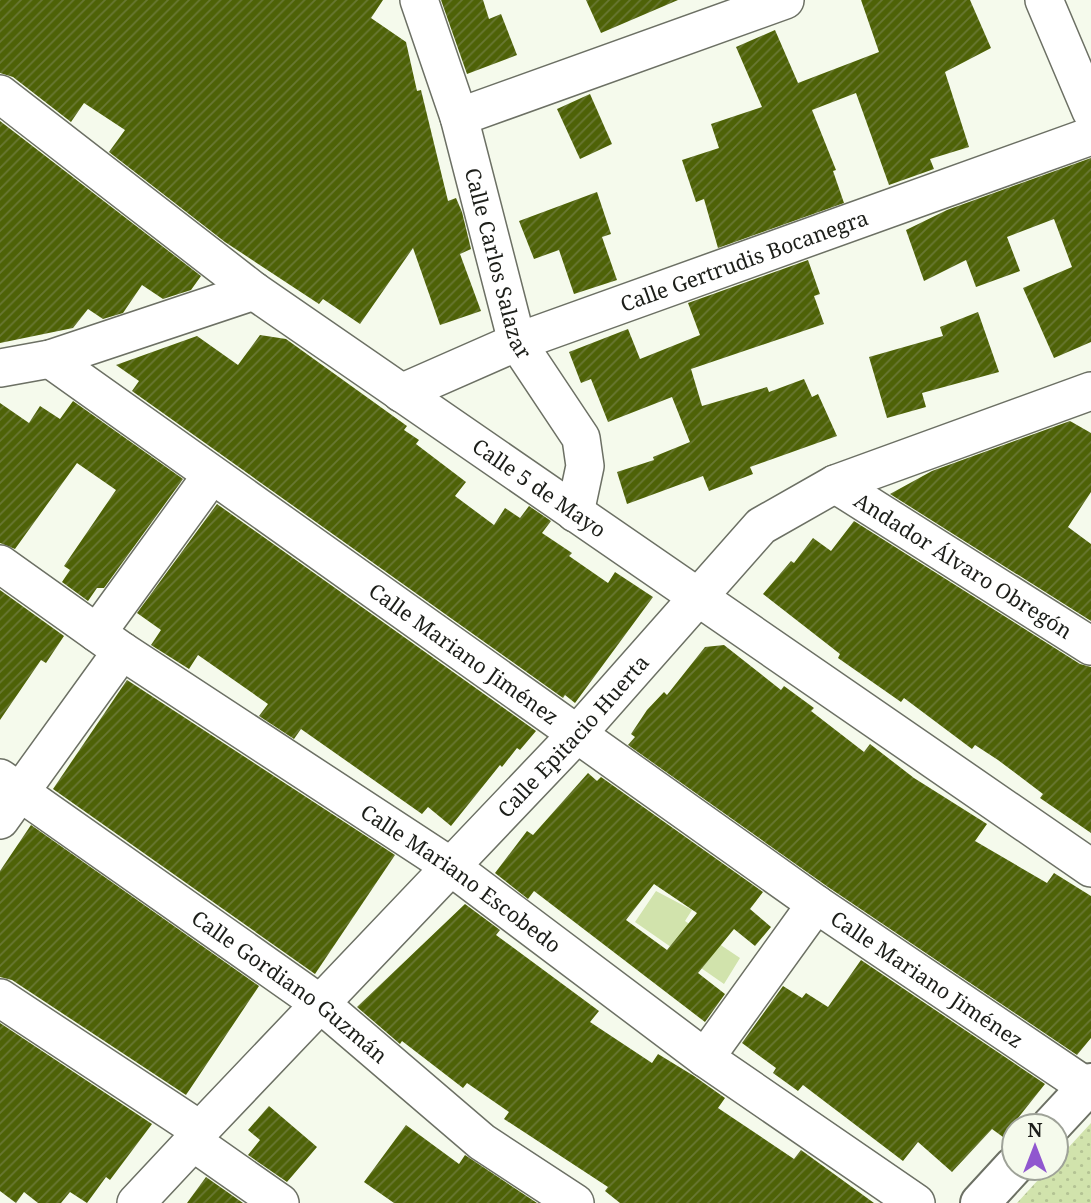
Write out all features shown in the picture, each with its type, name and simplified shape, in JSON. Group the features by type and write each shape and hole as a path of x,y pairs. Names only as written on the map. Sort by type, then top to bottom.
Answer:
{"highway":[{"path":"1064,1112 1089,1085"},
{"path":"980,1203 1000,1181"}],"street":[{"name":"Calle Carlos Salazar","path":"419,0 459,117 517,342 581,438 585,466 575,513"},
{"path":"459,117 785,0"},
{"path":"1044,0 1091,111"},
{"name":"Calle 5 de Mayo","path":"0,94 254,291 1091,869"},
{"name":"Calle Gertrudis Bocanegra","path":"401,393 517,342 1091,136"},
{"path":"0,368 50,359 254,291"},
{"name":"Calle Mariano Jiménez","path":"50,359 816,904 1089,1085"},
{"name":"Calle Epitacio Huerta","path":"136,1203 196,1136 578,733 761,526 835,484 1091,391"},
{"path":"7,797 109,642 211,476"},
{"name":"Andador Álvaro Obregón","path":"835,484 1091,646"},
{"name":"Calle Mariano Escobedo","path":"0,564 109,642 450,866 705,1058 916,1203"},
{"name":"Calle Gordiano Guzmán","path":"7,797 321,1005 482,1142 575,1203"},
{"path":"705,1058 816,904"},
{"path":"0,998 196,1136 280,1203"}],"green space":[{"path":"656,891 692,910 685,921 740,958 724,984 635,922"},
{"path":"1091,1123 1091,1203 1017,1203 1036,1182 1070,1182 1070,1146"}],"building":[{"path":"0,0 383,0 371,18 406,42 417,91 421,90 448,201 456,198 462,212 471,249 460,254 481,311 440,325 413,248 360,324 323,299 319,304 225,242 109,152 125,130 84,103 71,122 13,77 0,73"},
{"path":"441,0 483,0 489,19 501,14 517,55 467,74"},
{"path":"586,0 678,0 601,33"},
{"path":"861,0 970,0 991,48 945,72 969,147 930,159 934,169 889,185 856,93 812,110 836,170 833,171 844,203 718,248 704,199 696,202 682,160 719,148 711,124 762,107 736,47 775,30 798,83 879,52"},
{"path":"590,94 612,144 580,159 557,109"},
{"path":"0,121 201,276 191,290 163,299 142,285 123,313 103,319 88,309 73,328 0,343"},
{"path":"1091,158 1091,342 1054,358 1023,288 1072,267 1054,219 1007,237 1020,271 976,287 966,260 924,281 906,230 947,210"},
{"path":"597,192 611,234 602,237 617,280 574,294 559,250 534,259 519,221"},
{"path":"808,260 820,294 814,296 824,324 691,369 702,406 767,387 769,392 804,379 812,397 818,394 837,436 750,467 753,474 709,491 703,476 627,504 617,472 654,460 653,457 690,442 672,397 608,422 591,379 581,383 569,352 628,329 640,359 700,335 688,303"},
{"path":"978,312 999,372 922,393 926,407 887,418 869,357 943,336 940,327"},
{"path":"260,335 286,339 407,426 404,430 419,440 416,444 466,482 455,496 494,525 505,508 520,518 529,506 551,521 542,533 572,553 569,556 608,583 615,572 653,597 575,703 565,695 563,698 132,391 139,381 116,365 197,336 238,365"},
{"path":"73,401 183,479 104,588 97,588 88,601 62,582 70,570 64,566 116,490 77,463 15,549 0,543 0,403 29,423 40,406 60,419"},
{"path":"1070,421 1091,433 1091,492 1068,527 1091,544 1091,621 890,494 932,471"},
{"path":"217,504 536,731 520,750 517,748 502,767 500,765 451,826 428,807 422,814 301,729 294,739 259,716 268,704 198,655 189,669 151,645 161,630 137,613"},
{"path":"854,521 1080,664 1091,667 1091,833 1040,798 1043,794 998,760 975,745 972,749 904,698 901,702 838,658 840,654 763,594 791,561 794,563 813,538 831,551"},
{"path":"0,590 64,636 46,663 41,660 0,720"},
{"path":"724,645 781,690 784,686 814,708 811,711 864,752 870,744 914,778 987,824 975,841 1047,883 1054,873 1091,896 1091,1038 1077,1055 828,887 628,745 635,737 631,734 647,710 664,692 667,695 705,647"},
{"path":"127,680 395,855 315,974 53,789"},
{"path":"588,773 597,781 601,777 763,892 750,909 771,927 755,946 734,929 698,973 725,994 705,1022 534,891 528,899 495,873 527,831 533,835","holes":["654,884 697,913 667,950 626,920"]},
{"path":"31,825 259,986 186,1095 12,980 0,977 0,871"},
{"path":"465,904 500,930 496,935 599,1011 590,1022 652,1063 658,1054 694,1076 725,1098 718,1108 794,1159 801,1150 874,1203 620,1203 605,1191 608,1187 504,1119 509,1112 467,1083 463,1088 402,1041 400,1044 357,1007"},
{"path":"861,960 1045,1084 1023,1112 1000,1112 1000,1135 992,1129 952,1172 918,1142 903,1161 803,1085 798,1091 773,1073 776,1068 742,1043 783,986 802,998 806,993 828,1007"},
{"path":"0,1023 152,1124 110,1180 106,1177 87,1203 70,1192 61,1203 38,1203 24,1192 16,1203 0,1191"},
{"path":"269,1106 317,1147 287,1182 248,1155 260,1140 248,1130"},
{"path":"406,1125 459,1164 465,1155 537,1203 394,1203 364,1182"},
{"path":"206,1177 243,1203 187,1203"}]}
